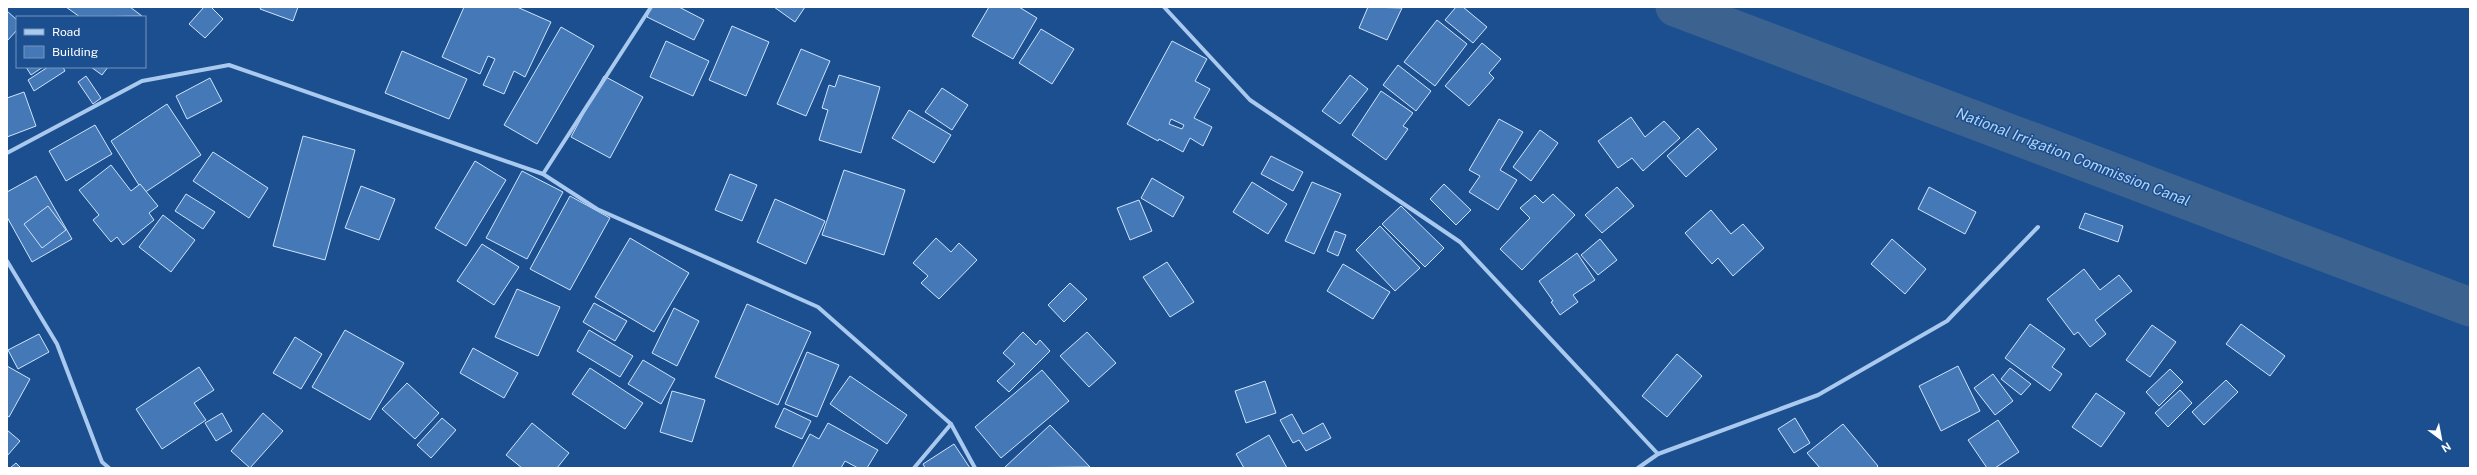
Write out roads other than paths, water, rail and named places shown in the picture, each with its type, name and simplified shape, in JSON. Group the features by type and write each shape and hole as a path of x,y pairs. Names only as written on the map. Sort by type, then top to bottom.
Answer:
{"street":[{"path":"543,174 651,7"},
{"path":"1164,7 1250,100 1460,242 1658,454"},
{"path":"7,153 142,82 229,65 543,174 597,209 818,307 951,424 975,468"},
{"path":"1638,468 1658,454 1818,395 1947,321 2038,227"},
{"path":"7,261 56,344 102,462 109,468"},
{"path":"914,468 951,424"}],"waterway":[{"name":"National Irrigation Commission Canal","path":"1675,7 2470,307"}]}
